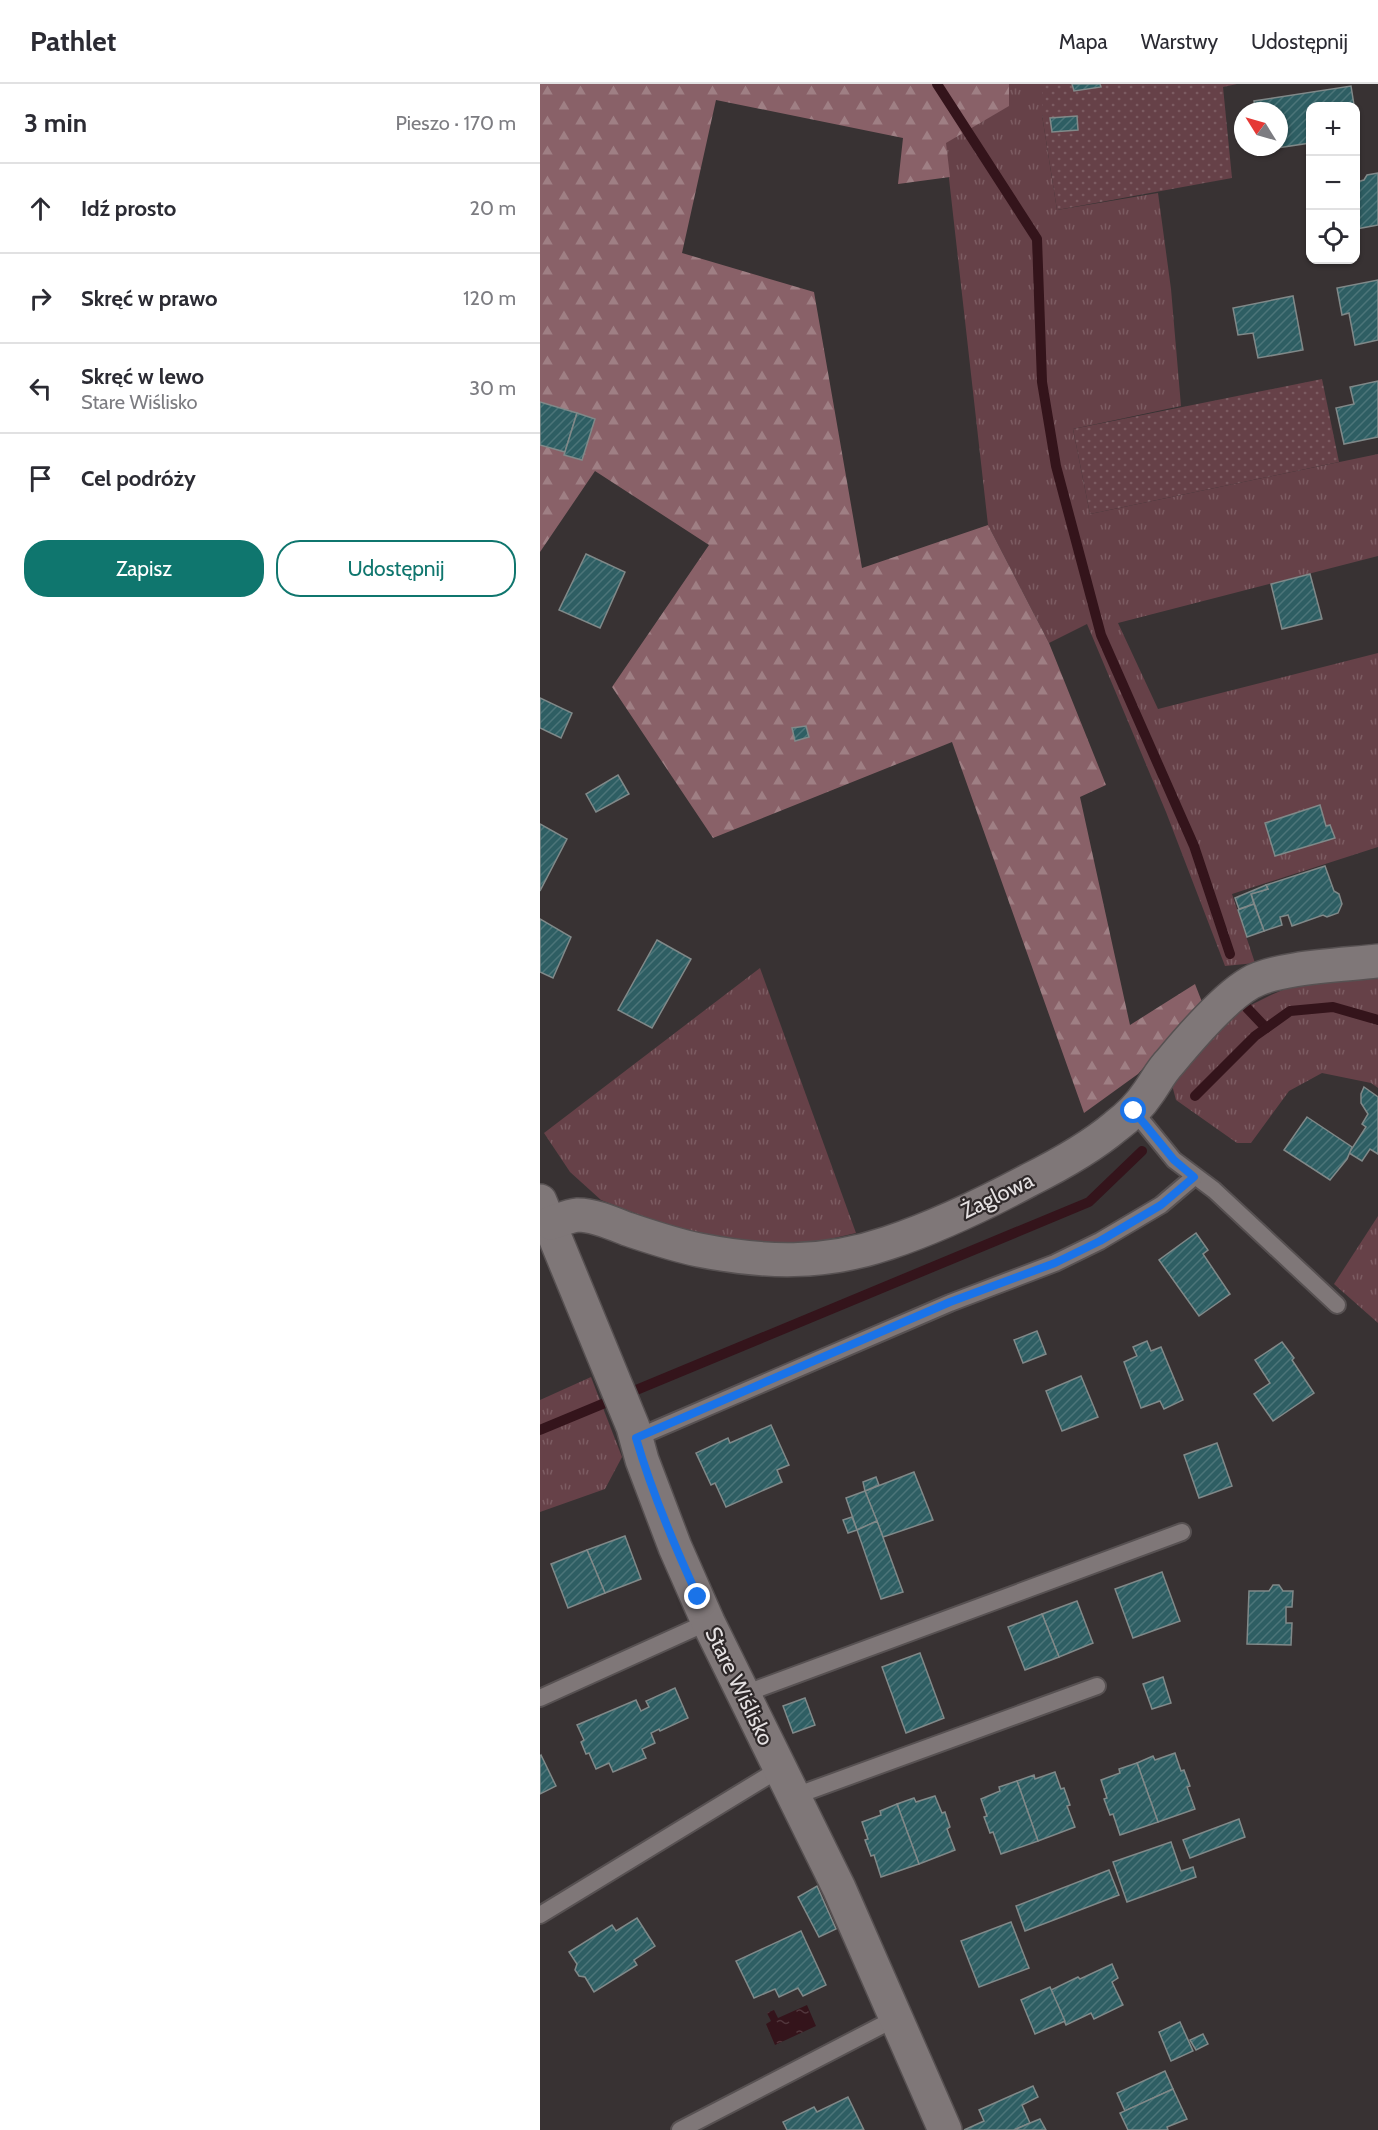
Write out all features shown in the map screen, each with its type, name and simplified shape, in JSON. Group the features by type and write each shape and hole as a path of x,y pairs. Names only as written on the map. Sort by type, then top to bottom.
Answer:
{"street":[{"name":"Żaglowa","path":"545,1212 569,1217 585,1216 699,1250 787,1261 823,1259 888,1243 984,1204 1093,1144 1134,1111 1167,1064 1236,993 1250,983 1266,976 1290,971 1378,961"},
{"name":"Stare Wiślisko","path":"545,1212 634,1432 675,1547 708,1622 839,1888 945,2130"}],"lane":[{"path":"1134,1111 1174,1160 1214,1190 1337,1305"},
{"path":"634,1432 950,1302 1055,1263 1100,1241 1161,1205 1194,1177"},
{"path":"744,1694 1182,1532"},
{"path":"540,1698 708,1622"},
{"path":"540,1915 788,1782 1097,1686"},
{"path":"680,2130 896,2018"}],"green space":[{"path":"540,84 1009,84 1009,106 946,143 950,177 898,184 903,138 716,100 682,253 814,292 862,568 988,525 1049,643 1106,785 1080,797 1130,1025 1195,984 1202,1002 1138,1074 1084,1113 952,742 713,838 612,687 709,545 595,471 540,552"},
{"path":"1009,84 1042,84 1042,115 1057,210 1158,193 1171,289 1181,406 1073,429 1090,514 1378,454 1378,556 1118,623 1158,709 1378,653 1378,847 1232,894 1255,963 1225,966 1166,812 1087,624 1049,643 988,525 945,143 1008,106"},
{"path":"1042,84 1237,84 1223,87 1232,178 1057,210 1042,115"},
{"path":"1322,379 1339,462 1090,514 1073,429"},
{"path":"760,968 856,1233 808,1244 737,1244 661,1223 601,1200 570,1172 544,1133"},
{"path":"1378,978 1378,1088 1371,1083 1322,1073 1289,1091 1251,1143 1237,1143 1176,1100 1172,1085 1225,1018 1292,986"},
{"path":"1378,1216 1378,1323 1334,1284"},
{"path":"591,1377 622,1457 605,1489 540,1512 540,1400"}],"water":[{"path":"807,2005 816,2026 775,2045 766,2024 771,2021 767,2013 774,2010 778,2018"}],"building":[{"path":"1072,84 1100,84 1101,87 1074,91"},
{"path":"1351,86 1354,102 1306,102 1306,144 1288,146 1288,102 1254,101"},
{"path":"1077,116 1078,130 1052,132 1050,118"},
{"path":"1378,173 1378,225 1360,228 1360,181 1364,180 1367,175"},
{"path":"1378,280 1378,340 1355,345 1349,313 1342,315 1337,288"},
{"path":"1293,296 1303,350 1258,358 1253,333 1238,335 1233,308"},
{"path":"1378,381 1378,437 1344,444 1336,408 1354,404 1350,387"},
{"path":"540,402 577,413 565,452 540,445"},
{"path":"577,413 595,419 582,460 564,455"},
{"path":"586,554 625,572 600,628 559,610"},
{"path":"1310,574 1322,619 1282,629 1271,584"},
{"path":"540,698 572,713 561,738 540,728"},
{"path":"806,726 809,737 795,741 792,728"},
{"path":"618,775 629,794 596,812 586,794"},
{"path":"1320,805 1326,826 1330,825 1335,838 1275,856 1265,823"},
{"path":"540,824 567,839 540,891"},
{"path":"1325,866 1334,891 1339,894 1342,904 1338,913 1327,917 1323,915 1292,926 1288,915 1280,917 1282,925 1264,931 1251,894 1268,889 1266,885"},
{"path":"1266,885 1268,889 1251,894 1254,904 1239,909 1235,898"},
{"path":"1254,904 1264,931 1247,937 1238,910"},
{"path":"540,919 571,937 553,978 540,972"},
{"path":"657,940 691,959 652,1028 618,1010"},
{"path":"1364,1087 1378,1097 1378,1154 1370,1149 1362,1161 1349,1153 1366,1127 1362,1124 1368,1114 1361,1103"},
{"path":"1307,1117 1352,1147 1347,1159 1330,1180 1284,1150"},
{"path":"1196,1233 1208,1250 1203,1254 1230,1294 1199,1316 1159,1260"},
{"path":"1037,1331 1046,1354 1023,1363 1014,1340"},
{"path":"1147,1341 1151,1351 1161,1347 1183,1400 1164,1409 1160,1401 1141,1408 1124,1362 1137,1356 1133,1347"},
{"path":"1282,1342 1314,1393 1273,1421 1254,1394 1270,1383 1255,1360"},
{"path":"1081,1376 1098,1417 1062,1431 1046,1391"},
{"path":"771,1425 789,1465 777,1470 782,1482 726,1507 715,1483 711,1485 696,1453 728,1438 730,1443"},
{"path":"1217,1443 1232,1486 1199,1498 1184,1455"},
{"path":"914,1472 933,1520 883,1537 865,1491"},
{"path":"876,1477 879,1485 865,1491 863,1482"},
{"path":"865,1491 877,1521 857,1530 846,1498"},
{"path":"852,1517 857,1530 848,1533 843,1520"},
{"path":"877,1521 903,1592 881,1599 857,1530"},
{"path":"625,1536 641,1579 605,1593 587,1550"},
{"path":"587,1550 605,1593 568,1608 551,1564"},
{"path":"1162,1572 1180,1621 1133,1638 1115,1589"},
{"path":"1273,1585 1279,1585 1283,1591 1293,1591 1292,1607 1286,1607 1286,1623 1292,1623 1291,1645 1247,1644 1249,1591 1269,1591"},
{"path":"1077,1601 1093,1643 1059,1657 1042,1614"},
{"path":"1042,1614 1059,1657 1025,1670 1008,1627"},
{"path":"920,1653 944,1718 906,1733 882,1667"},
{"path":"1163,1677 1171,1703 1152,1709 1143,1684"},
{"path":"675,1688 688,1718 651,1733 655,1743 642,1749 646,1758 613,1772 609,1763 596,1769 589,1753 586,1754 581,1742 584,1740 577,1725 636,1700 641,1711 649,1707 646,1701"},
{"path":"805,1698 815,1725 793,1733 783,1706"},
{"path":"1175,1753 1181,1771 1184,1770 1190,1786 1187,1787 1195,1809 1158,1822 1137,1763 1153,1756 1155,1760"},
{"path":"540,1756 556,1786 540,1794"},
{"path":"1137,1763 1158,1822 1120,1835 1113,1814 1110,1815 1104,1799 1107,1798 1101,1780 1120,1773 1119,1769"},
{"path":"1055,1772 1061,1789 1064,1788 1070,1805 1067,1806 1075,1827 1038,1841 1017,1781 1034,1775 1035,1779"},
{"path":"1017,1781 1038,1841 1001,1854 993,1832 990,1833 984,1817 987,1816 981,1799 1000,1791 999,1787"},
{"path":"935,1796 942,1813 945,1812 950,1827 947,1829 955,1850 919,1864 897,1804 914,1798 916,1802"},
{"path":"897,1804 919,1864 881,1877 874,1855 871,1856 865,1840 868,1839 862,1822 881,1815 880,1811"},
{"path":"1239,1819 1245,1837 1190,1858 1183,1840"},
{"path":"1171,1842 1181,1871 1193,1867 1196,1877 1127,1902 1113,1862"},
{"path":"1109,1870 1119,1895 1025,1931 1016,1906"},
{"path":"817,1886 836,1929 819,1937 798,1897"},
{"path":"637,1918 655,1946 634,1960 637,1965 594,1992 585,1977 579,1976 575,1970 577,1964 569,1952 612,1925 616,1931"},
{"path":"1011,1922 1029,1968 979,1987 961,1941"},
{"path":"801,1931 826,1985 803,1996 798,1988 779,1997 775,1989 754,1998 736,1961"},
{"path":"1112,1964 1118,1978 1112,1982 1123,2005 1094,2019 1091,2013 1066,2025 1051,1990"},
{"path":"1050,1987 1065,2021 1035,2034 1021,2000"},
{"path":"1180,2022 1193,2051 1171,2061 1159,2032"},
{"path":"1203,2034 1208,2044 1196,2050 1190,2040"},
{"path":"1165,2071 1173,2089 1125,2111 1117,2093"},
{"path":"1033,2086 1038,2097 1022,2105 1030,2123 1014,2130 964,2130 984,2121 979,2110"},
{"path":"1173,2089 1187,2119 1167,2127 1168,2130 1128,2130 1120,2113"},
{"path":"848,2097 864,2130 787,2130 783,2122 814,2107 817,2112"},
{"path":"1040,2119 1046,2130 1014,2130 1030,2123"}],"waterway":[{"path":"937,84 1037,239 1042,382 1056,466 1101,635 1194,846 1230,954"},
{"path":"1195,1096 1255,1036 1290,1011 1333,1007 1378,1020"},
{"path":"1247,1008 1266,1028"},
{"path":"540,1430 1089,1202 1142,1151"}],"route":[{"path":"698,1597 675,1547 636,1438 950,1302 1055,1263 1100,1241 1161,1205 1194,1177 1174,1160 1134,1111"}]}
